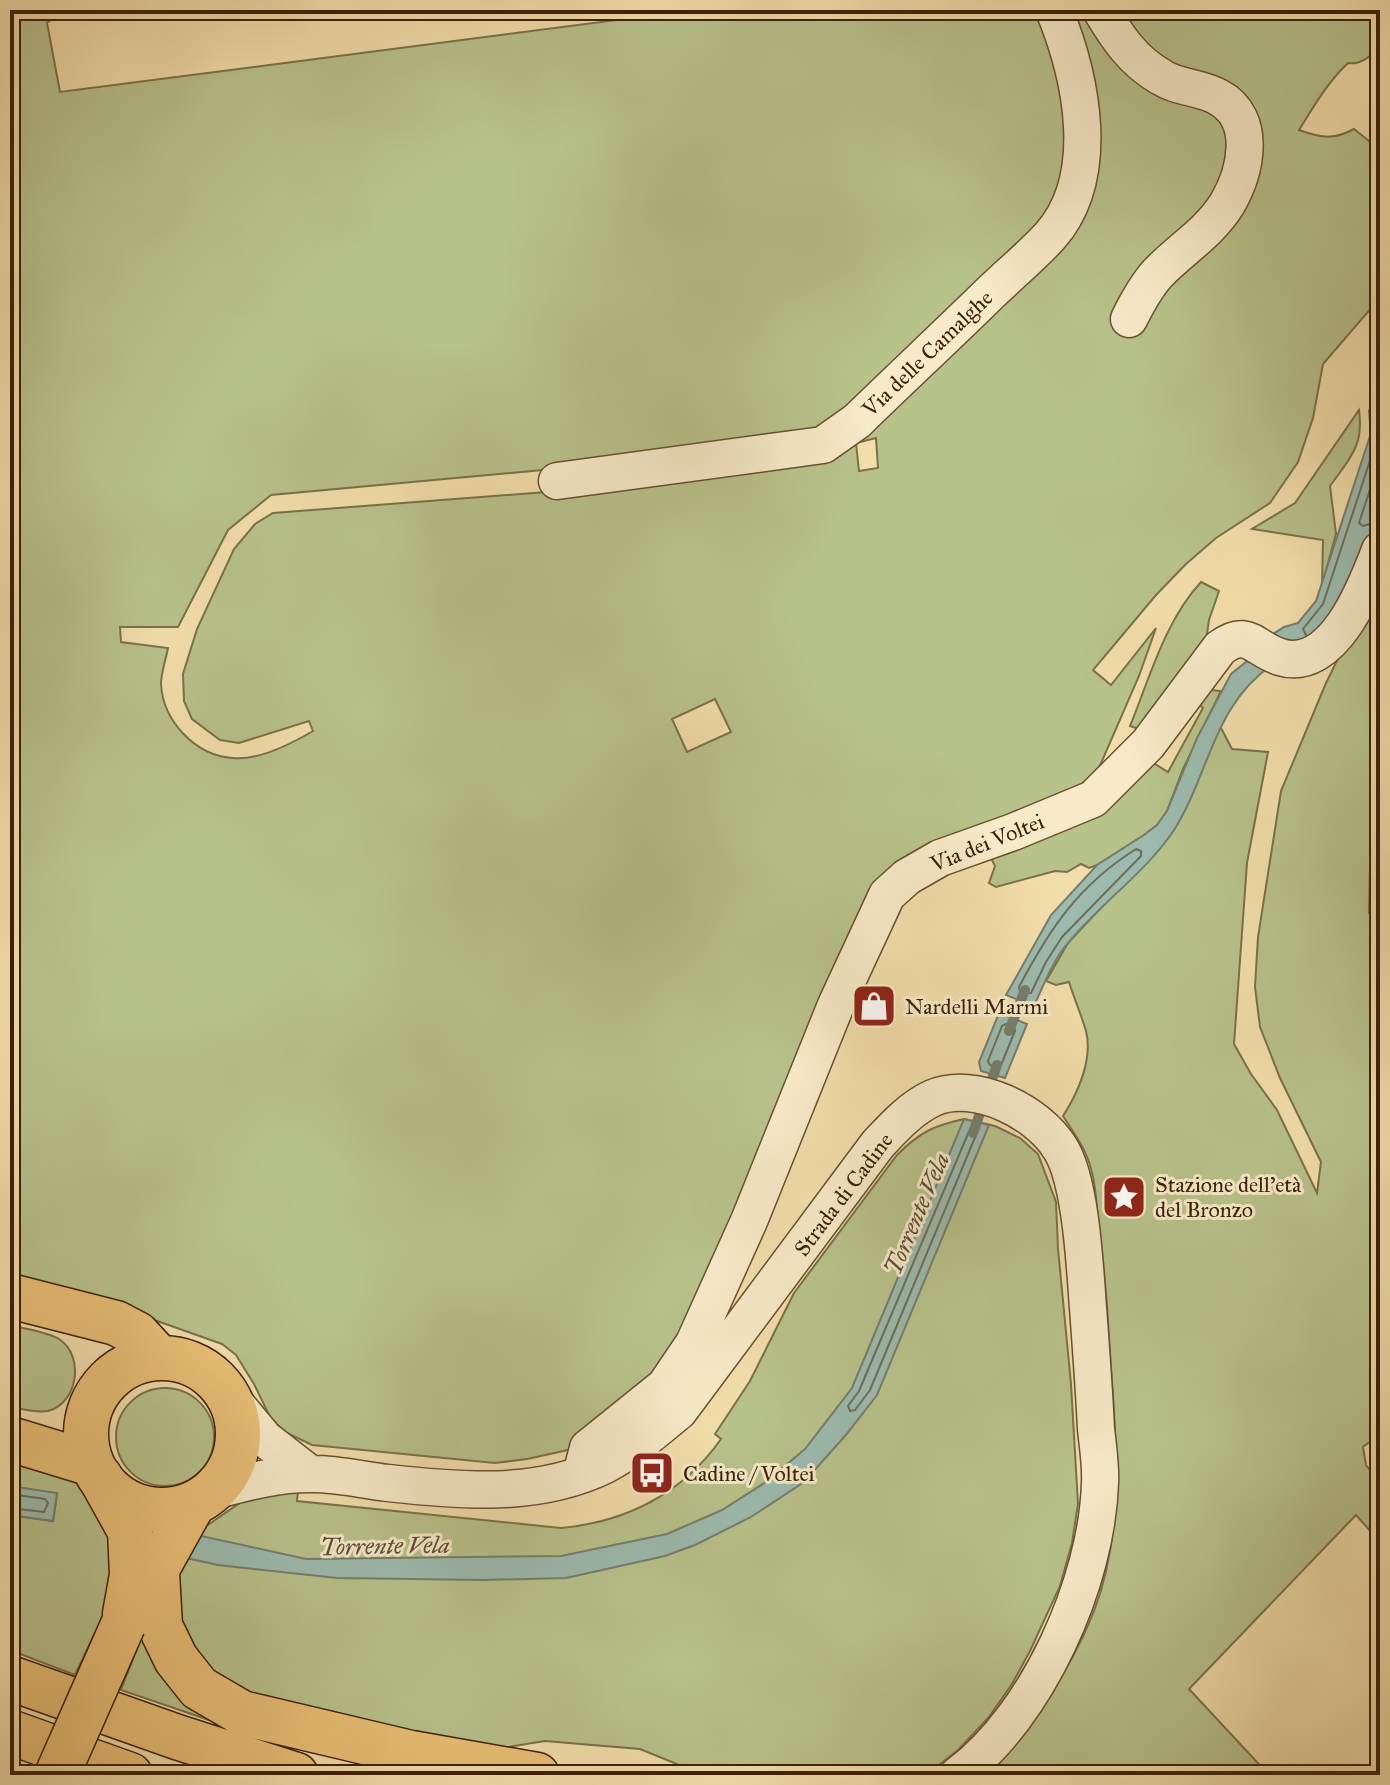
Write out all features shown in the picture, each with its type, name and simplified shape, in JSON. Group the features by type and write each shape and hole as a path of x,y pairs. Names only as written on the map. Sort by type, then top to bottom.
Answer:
{"main road":[{"path":"10,1296 116,1323 137,1334 159,1358"},
{"path":"57,1308 88,1338 98,1353 98,1396 87,1426 88,1456 130,1531 132,1575 123,1625"},
{"path":"14,1440 61,1427 98,1396 121,1370 140,1361 159,1358 182,1360 195,1365 221,1384 230,1397 239,1435 236,1456 227,1474 203,1497 123,1625 57,1775"},
{"path":"14,1440 96,1470 112,1491 130,1503 173,1509 203,1497"},
{"path":"157,1573 160,1626 176,1659 199,1688 242,1713 411,1753 537,1775"},
{"path":"10,1678 296,1775"},
{"path":"10,1732 130,1775"}],"street":[{"name":"Via delle Camalghe","path":"557,481 823,445 857,421 890,390 1052,234 1075,190 1082,154 1082,113 1070,48 1054,10"},
{"path":"1101,10 1117,37 1140,63 1163,79 1216,95 1233,107 1241,122 1246,149 1243,171 1227,204 1206,232 1158,274 1136,303 1129,319"},
{"name":"Via dei Voltei","path":"581,1475 588,1448 665,1386 694,1343 749,1221 836,1005 887,895 907,877 940,858 1093,799 1148,744 1220,648 1232,638 1294,660 1310,658 1327,645 1361,597 1380,550"},
{"name":"Strada di Cadine","path":"203,1497 262,1479 310,1474 460,1490 538,1485 581,1475 607,1464 679,1411 878,1144 899,1121 933,1098 948,1094 986,1098 1018,1108 1045,1128 1062,1149 1076,1193 1086,1284 1100,1484 1090,1551 1069,1620 1044,1672 1012,1722 958,1775"},
{"path":"230,1397 265,1439 310,1474"}],"green space":[{"path":"10,10 63,10 47,23 60,92 694,10 1041,10 1062,64 1073,115 1071,172 1050,219 1013,262 843,423 818,435 651,460 271,495 228,530 178,627 120,627 121,642 168,648 161,680 163,698 183,734 218,755 242,758 274,750 313,731 309,721 239,743 220,740 192,719 184,701 183,674 197,629 234,549 255,524 273,513 559,491 648,478 706,477 834,455 1072,221 1089,174 1091,138 1081,68 1064,10 1092,10 1133,68 1152,83 1199,101 1218,112 1232,135 1251,131 1237,101 1216,86 1159,67 1131,42 1109,10 1380,10 1380,47 1366,59 1348,63 1340,71 1299,130 1327,137 1354,129 1380,150 1380,298 1323,364 1313,418 1298,462 1270,503 1216,538 1186,564 1093,670 1111,685 1156,628 1139,676 1092,784 1077,797 998,831 938,851 897,874 878,889 764,1158 708,1301 683,1350 664,1376 588,1439 568,1450 527,1459 495,1463 312,1445 285,1432 271,1419 236,1355 222,1344 143,1316 10,1280","holes":["876,438 878,468 859,471 856,443","715,699 731,732 687,752 672,719"]},
{"path":"1359,410 1359,433 1354,451 1330,486 1336,534 1322,585 1323,540 1252,529 1295,503"},
{"path":"1380,574 1380,842 1370,866 1369,913 1380,914 1380,1434 1363,1447 1366,1465 1380,1483 1380,1542 1356,1515 1189,1689 1269,1775 980,1775 1031,1719 1072,1658 1094,1611 1112,1541 1116,1467 1113,1393 1095,1187 1086,1155 1063,1116 1083,1075 1088,1042 1069,982 1056,985 1046,981 1068,943 1174,830 1220,726 1232,749 1268,752 1247,863 1234,1044 1277,1110 1317,1193 1321,1162 1280,1078 1260,1027 1255,987 1258,937 1281,791 1326,683"},
{"path":"1201,582 1219,591 1206,641 1146,731 1130,726 1168,632 1188,597"},
{"path":"1201,689 1221,691 1183,769 1167,811 1157,825 1089,868 1081,864 1067,872 1055,871 996,887 989,883 995,866 988,852 1147,759 1168,772 1203,708 1193,699"},
{"path":"964,1119 995,1126 1020,1138 1038,1154 1056,1202 1078,1504 1072,1543 1060,1586 1012,1684 989,1717 958,1750 926,1775 717,1775 717,1768 684,1767 640,1749 545,1741 496,1749 250,1700 191,1663 179,1639 174,1582 202,1529 244,1500 298,1490 297,1501 561,1528 585,1525 631,1511 671,1489 706,1458 721,1439 715,1434 750,1381 794,1293 897,1155 928,1131"},
{"path":"10,1325 48,1334 67,1347 75,1367 74,1378 72,1389 58,1406 48,1411 10,1407"},
{"path":"165,1388 184,1392 200,1402 210,1418 214,1437 210,1456 200,1472 184,1482 165,1486 146,1482 130,1472 120,1456 116,1437 120,1418 130,1402 146,1392"},
{"path":"10,1459 78,1481 92,1493 112,1526 112,1597 75,1675 10,1650 10,1515 53,1521 57,1494 10,1486"},
{"path":"143,1633 184,1702 209,1720 121,1690"}],"water":[{"path":"1380,380 1380,530 1363,575 1336,619 1299,647 1267,638 1284,627 1298,623 1316,601 1371,433 1369,411"},
{"path":"1256,654 1273,664 1237,699 1214,741 1174,830 1138,873 1063,949 1034,1006 1006,995 1051,915 1097,865 1157,825 1167,811 1197,738 1231,674"},
{"path":"999,1013 1027,1024 1005,1078 981,1071 979,1062"},
{"path":"964,1119 989,1125 877,1395 804,1482 751,1517 665,1556 566,1578 337,1578 218,1565 182,1557 197,1535 306,1559 561,1556 667,1534 722,1510 766,1482 805,1449 852,1388"},
{"path":"10,1486 57,1493 53,1521 10,1515"}],"waterway":[{"name":"Torrente Vela","path":"1009,1031 1025,990"},
{"name":"Torrente Vela","path":"973,1133 997,1065"}],"place":[{"name":"Nardelli Marmi","path":"874,1006"},
{"name":"Stazione dell'età del Bronzo","path":"1124,1197"},
{"name":"Cadine / Voltei","path":"652,1473"}]}
